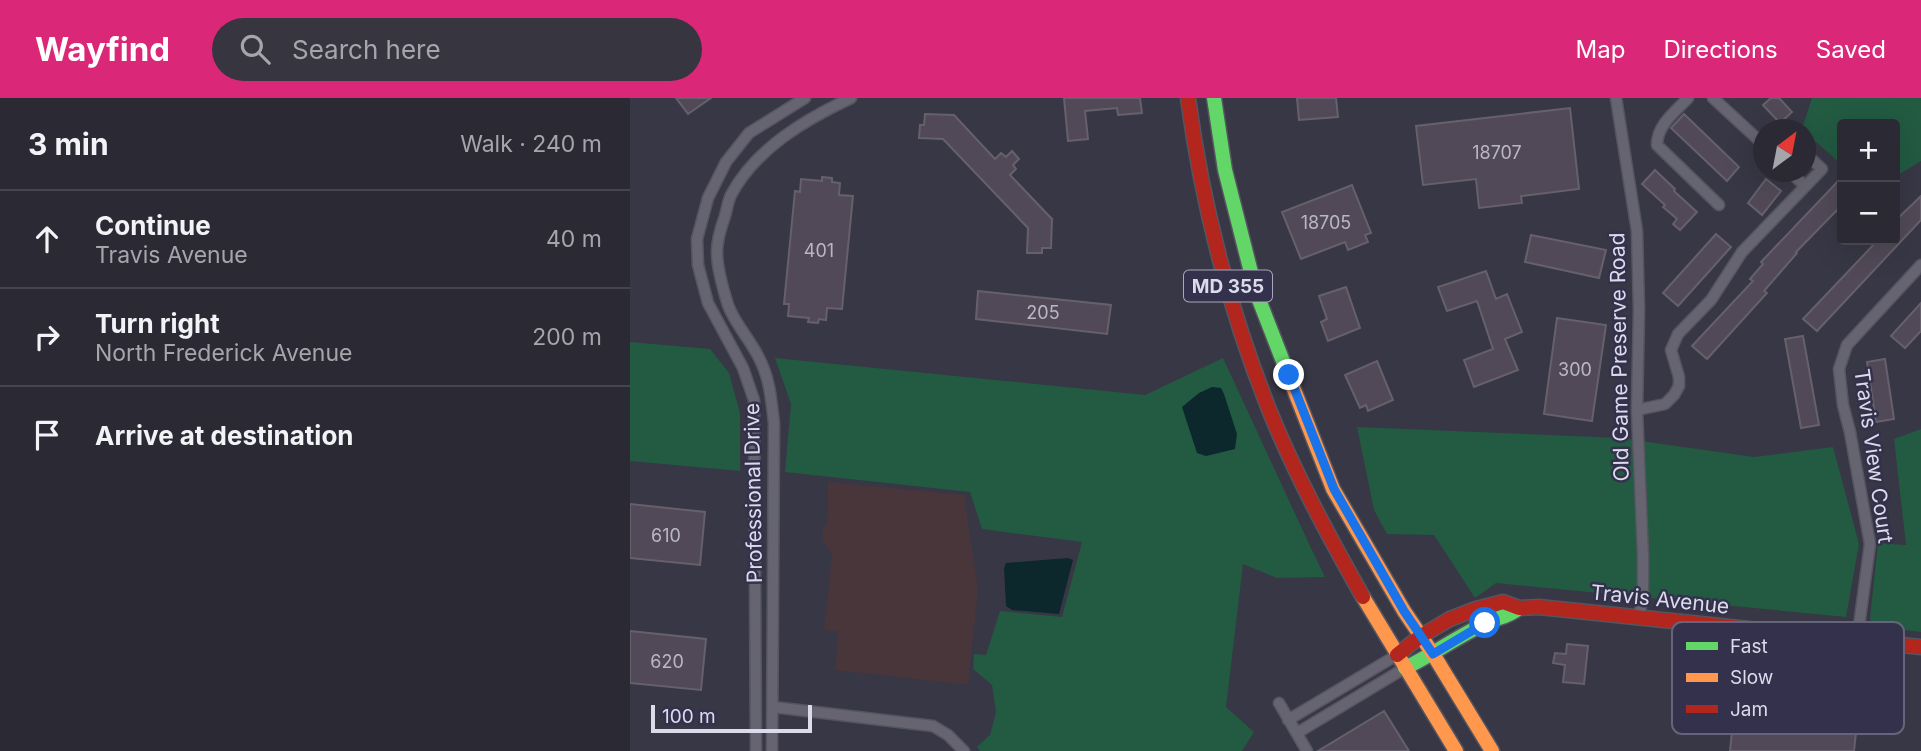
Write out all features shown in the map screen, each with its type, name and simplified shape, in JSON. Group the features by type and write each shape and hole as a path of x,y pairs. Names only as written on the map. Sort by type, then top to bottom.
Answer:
{"main road":[{"name":"MD 355","path":"1188,98 1202,188 1241,334 1278,430 1321,520 1397,655 1456,751"},
{"name":"MD 355","path":"1214,98 1225,170 1256,292 1334,489 1404,611 1492,751"},
{"name":"Travis Avenue","path":"1397,655 1421,636 1450,619 1476,608 1503,602 1519,608 1539,607 1677,622"},
{"name":"Travis Avenue","path":"1405,668 1485,623 1509,616 1519,608"}],"street":[{"name":"Professional Drive","path":"756,751 754,400 743,368 708,303 698,265 697,239 708,198 726,162 749,133 805,98"},
{"name":"Professional Drive","path":"772,751 774,424 770,386 759,357 729,307 717,252 731,195 752,165 784,136 850,98"},
{"name":"Old Game Preserve Road","path":"1616,98 1637,231 1637,410 1643,555 1643,594 1639,618"},
{"path":"1688,98 1660,129 1657,145 1719,205"},
{"path":"1713,98 1753,136"},
{"path":"1801,182 1805,186"},
{"path":"1637,410 1665,404 1674,395 1679,386 1679,377 1671,350 1678,334 1711,300 1742,252 1809,182"},
{"name":"Travis View Court","path":"1860,622 1870,544 1843,405 1839,369 1847,345 1921,265"},
{"path":"1289,720 1397,655"},
{"path":"1297,733 1405,668"},
{"path":"1279,704 1307,751"},
{"path":"773,707 933,726 948,735 964,751"}],"shaded area":[{"path":"1212,387 1221,388 1237,434 1235,449 1206,456 1197,453 1182,407 1199,393"},
{"path":"828,482 964,495 978,589 968,685 835,670 838,631 824,630 832,554 823,541 823,527 827,524"},
{"path":"1068,558 1073,560 1059,614 1012,610 1006,606 1006,563"}],"green space":[{"path":"1812,98 1921,98 1921,161 1900,174 1900,119 1837,119 1837,161 1816,142 1816,119 1805,119"},
{"path":"630,342 710,349 729,373 740,413 740,471 630,461"},
{"path":"775,358 1145,395 1223,358 1325,577 1277,578 1243,564 1226,707 1254,732 1242,751 980,751 977,747 990,735 996,712 992,685 973,669 974,654 986,655 1000,611 1062,617 1082,542 982,529 970,492 785,472 791,404"},
{"path":"1357,427 1620,438 1754,457 1833,447 1859,544 1846,617 1496,583 1475,598 1434,535 1387,534 1374,510"},
{"path":"1921,429 1921,632 1904,630 1904,622 1871,622 1870,618 1878,543 1906,545 1894,439"}],"building":[{"path":"676,98 711,98 688,114"},
{"path":"1064,98 1140,98 1142,113 1118,115 1117,108 1085,111 1088,139 1068,141"},
{"path":"1297,98 1336,98 1338,117 1299,120"},
{"path":"1771,98 1779,98 1792,112 1784,119 1776,119 1763,105"},
{"path":"1570,108 1579,189 1521,196 1522,203 1479,208 1476,179 1423,185 1416,126"},
{"path":"925,114 954,115 995,159 1001,153 1006,157 1012,151 1019,159 1013,165 1016,169 1010,175 1052,219 1051,248 1042,248 1042,253 1027,253 1028,228 943,139 919,138 920,125 924,125"},
{"path":"1684,114 1739,167 1727,181 1671,128"},
{"path":"1655,170 1697,212 1680,230 1673,224 1677,219 1642,184"},
{"path":"822,177 832,178 832,182 840,183 839,195 853,196 842,309 827,308 826,320 819,319 818,323 808,322 809,318 788,316 789,304 784,304 795,191 800,192 801,179 822,181"},
{"path":"1764,182 1770,182 1781,191 1762,215 1748,203"},
{"path":"1837,182 1837,210 1796,252 1764,291 1767,293 1707,359 1692,346 1753,281 1750,279 1763,264 1761,262"},
{"path":"1352,185 1371,233 1365,235 1368,242 1348,250 1345,242 1301,259 1282,212"},
{"path":"1921,196 1921,220 1900,242 1900,216"},
{"path":"1716,234 1731,247 1678,306 1663,293"},
{"path":"1531,235 1606,250 1599,278 1525,262"},
{"path":"1873,245 1898,245 1817,331 1803,319"},
{"path":"1486,271 1496,299 1507,294 1522,332 1505,339 1518,370 1474,387 1464,360 1493,349 1477,301 1447,311 1438,287"},
{"path":"1346,287 1360,328 1328,341 1321,322 1327,319 1319,296"},
{"path":"978,291 1111,305 1107,334 976,319"},
{"path":"1921,303 1921,331 1905,348 1891,336"},
{"path":"1557,318 1606,325 1592,421 1544,414"},
{"path":"1803,336 1819,425 1801,428 1785,339"},
{"path":"1885,359 1894,419 1876,422 1867,362"},
{"path":"1377,361 1393,400 1368,411 1366,405 1360,408 1345,375"},
{"path":"630,504 705,512 700,565 630,558"},
{"path":"630,631 706,639 701,690 630,683"},
{"path":"1567,644 1588,646 1584,684 1563,682 1565,665 1553,663 1555,653 1566,654"},
{"path":"1384,711 1409,751 1318,751"},
{"path":"1732,734 1856,734 1854,751 1730,751"}],"traffic: fast":[{"path":"1214,98 1225,170 1256,292 1293,387"},
{"path":"1405,668 1474,629 1519,608"}],"traffic: slow":[{"path":"1293,387 1333,489 1404,611 1492,751"},
{"path":"1363,597 1456,751"}],"traffic: jam":[{"path":"1188,98 1209,216 1229,293 1254,370 1300,479 1363,597"},
{"path":"1397,655 1421,636 1450,619 1503,602 1519,608 1539,607 1682,622"},
{"path":"1904,645 1921,647"}],"route":[{"path":"1289,375 1334,489 1404,611 1433,654 1485,623"}]}
